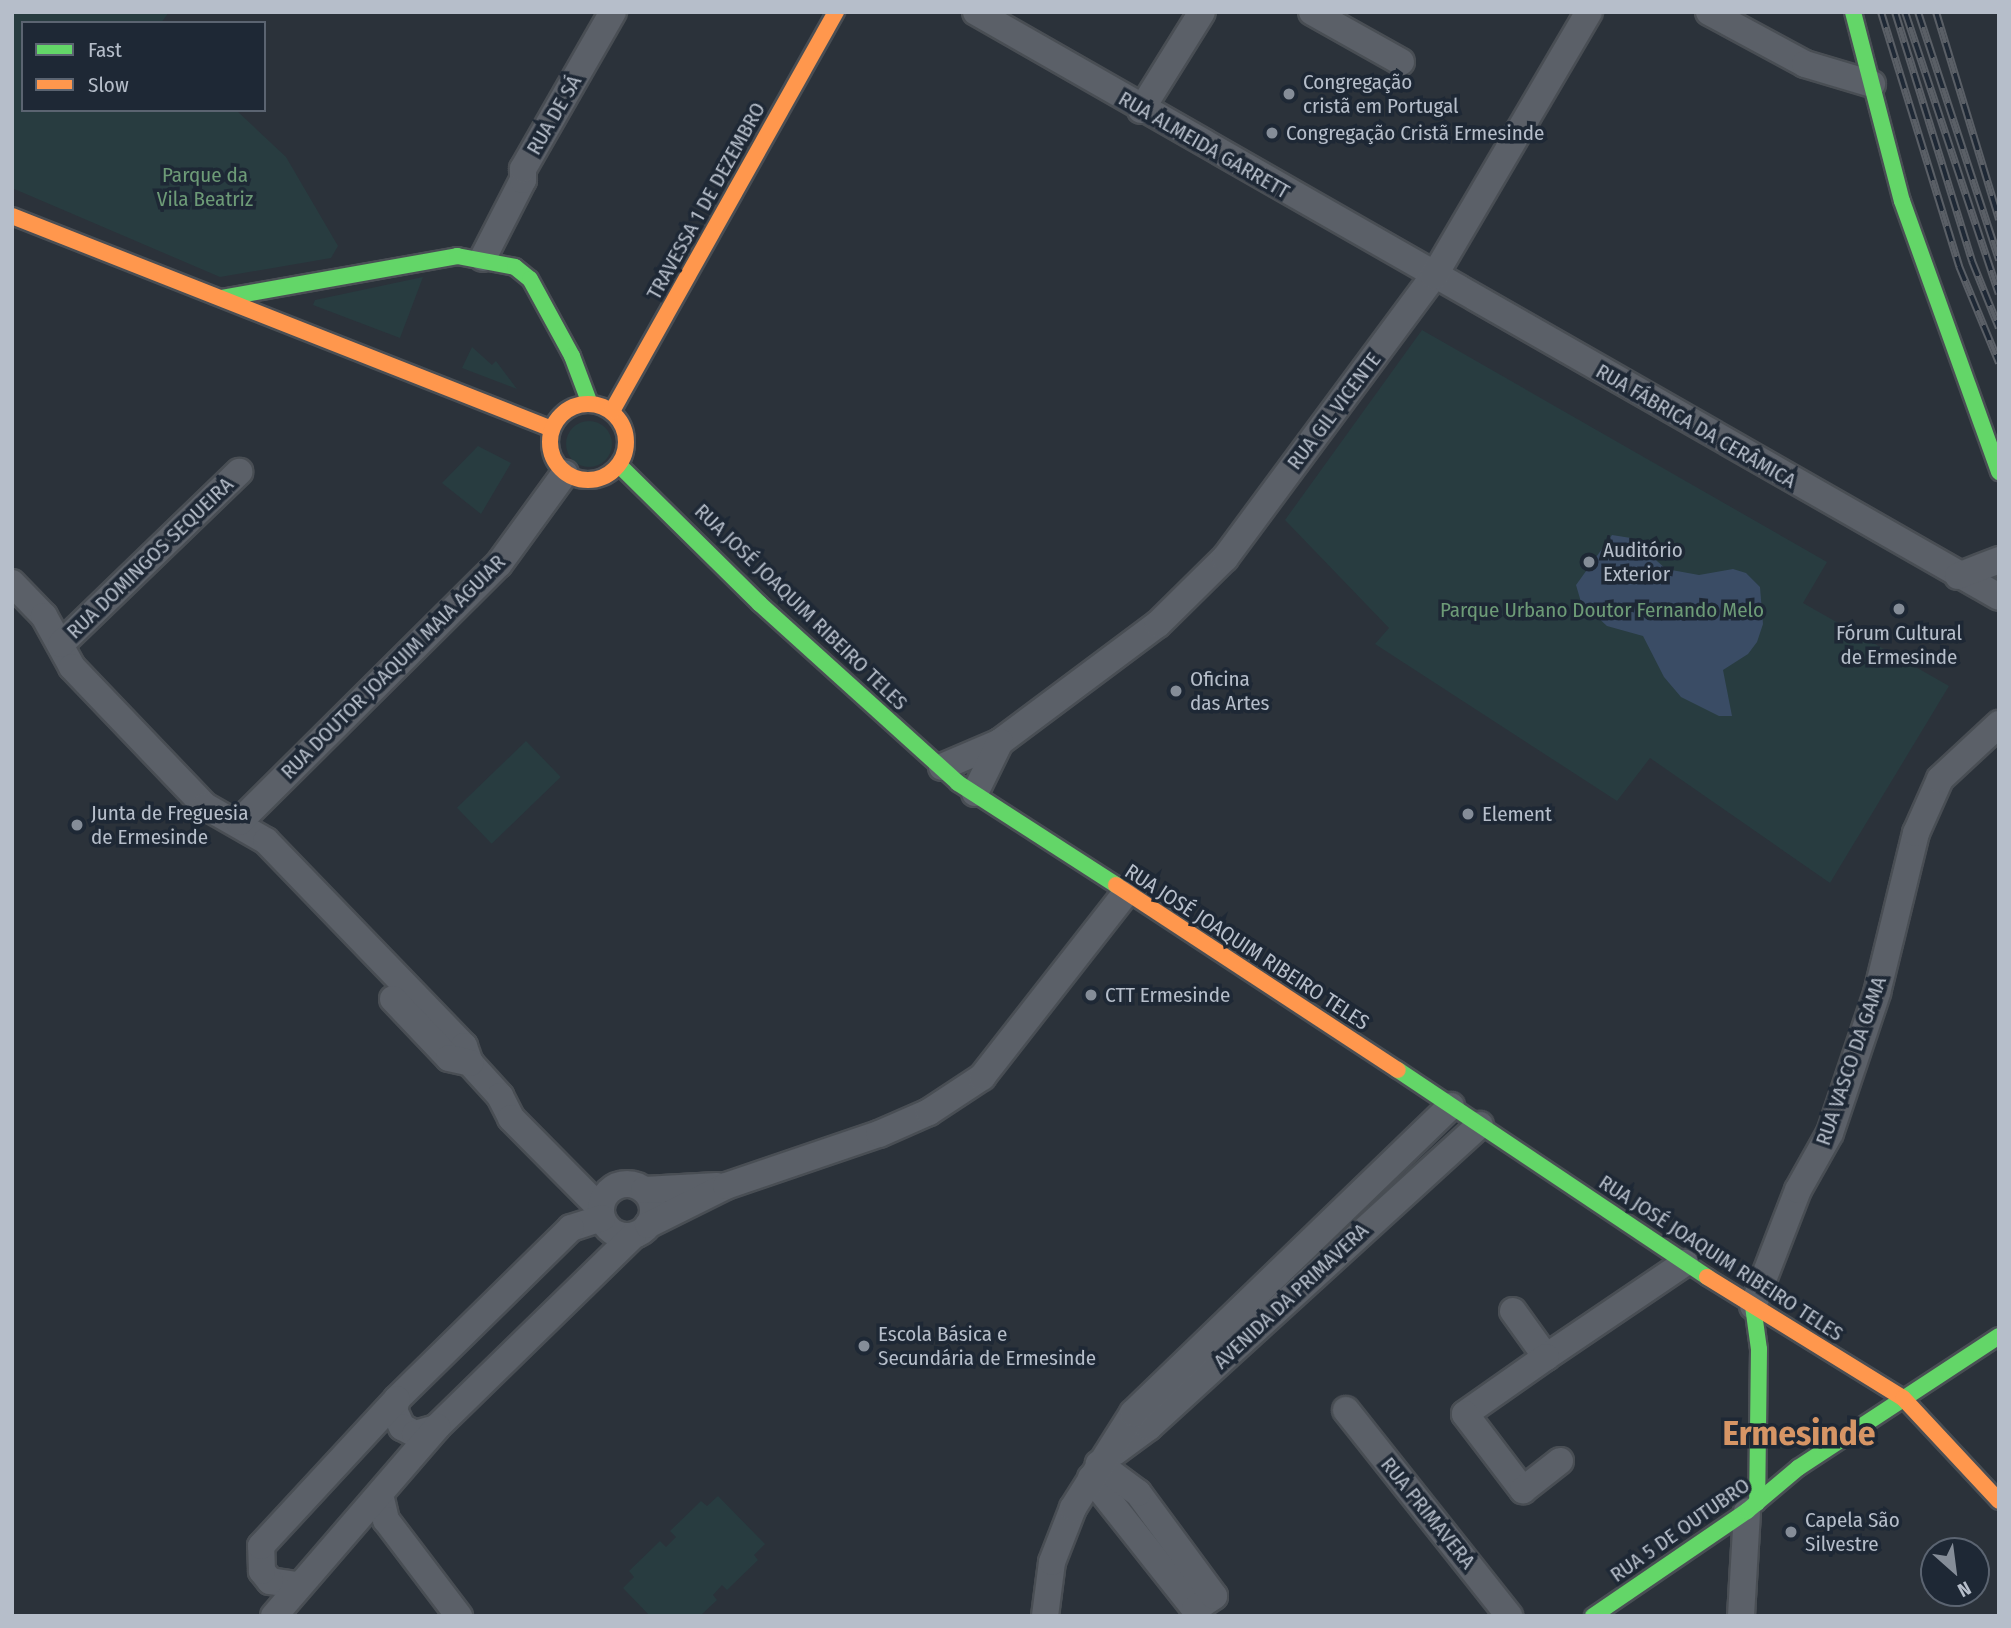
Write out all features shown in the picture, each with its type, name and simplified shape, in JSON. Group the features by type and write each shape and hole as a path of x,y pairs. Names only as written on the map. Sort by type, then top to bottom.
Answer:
{"main road":[{"name":"TRAVESSA 1 DE DEZEMBRO","path":"612,411 836,12"},
{"path":"1853,12 1902,201 1999,472"},
{"path":"12,216 552,429"},
{"path":"222,298 457,256 483,258 515,267 530,279 572,356 590,404"},
{"path":"590,404 612,411 626,431 627,443 619,466 600,479 587,481 565,473 551,453 552,429 566,411 590,404"},
{"name":"RUA JOSÉ JOAQUIM RIBEIRO TELES","path":"619,466 760,604 942,767 975,793 1480,1125 1685,1264 1903,1398 1999,1501"},
{"name":"RUA VASCO DA GAMA","path":"1752,1507 1759,1349 1753,1306"},
{"name":"RUA 5 DE OUTUBRO","path":"1593,1616 1752,1507 1798,1468 1999,1336"}],"street":[{"name":"RUA DE SÁ","path":"483,258 523,180 523,169 613,12"},
{"name":"RUA ALMEIDA GARRETT","path":"976,12 1141,110 1434,276"},
{"path":"1141,110 1202,12"},
{"path":"1312,12 1401,62"},
{"name":"RUA GIL VICENTE","path":"942,767 1000,742 1158,624 1225,558 1434,276 1589,12"},
{"path":"1709,12 1805,64 1872,84"},
{"name":"RUA FÁBRICA DA CERÂMICA","path":"1434,276 1999,597"},
{"name":"RUA DOMINGOS SEQUEIRA","path":"61,644 239,472"},
{"name":"RUA DOUTOR JOAQUIM MAIA AGUIAR","path":"239,822 499,564 565,473"},
{"path":"1958,576 1999,560"},
{"path":"12,583 44,616 72,667 205,806 239,822 254,853 449,1058 470,1063 500,1096 511,1118 604,1206 614,1233 640,1231"},
{"path":"12,609 32,629 61,644"},
{"name":"RUA VASCO DA GAMA","path":"1753,1306 1798,1190 1830,1133 1877,993 1916,834 1940,779 1999,724"},
{"name":"RUA GIL VICENTE","path":"975,793 1000,742"},
{"path":"274,1616 297,1585 342,1539 439,1425 640,1231 726,1186 879,1134 929,1112 982,1077 1125,894"},
{"name":"AVENIDA DA PRIMAVERA","path":"1045,1616 1052,1562 1073,1508 1133,1413 1451,1106"},
{"name":"AVENIDA DA PRIMAVERA","path":"1095,1471 1149,1427 1480,1125"},
{"path":"297,1585 270,1581 262,1571 261,1546 397,1399 572,1228 604,1206 626,1184 644,1190 726,1186"},
{"path":"640,1231 653,1207 644,1190"},
{"path":"1560,1461 1523,1490 1465,1414 1685,1264"},
{"path":"1513,1311 1546,1357"},
{"path":"397,1399 394,1410 402,1427 415,1434 439,1425"},
{"name":"RUA PRIMAVERA","path":"1346,1410 1509,1616"},
{"path":"1095,1471 1138,1493 1214,1596 1195,1609 1095,1471"},
{"path":"380,1494 386,1520 403,1547 458,1616"},
{"path":"1741,1616 1752,1507"},
{"path":"342,1539 370,1536 403,1547"}],"green space":[{"name":"Parque da Vila Beatriz","path":"12,12 169,12 162,21 21,21 21,112 238,112 286,157 338,246 331,258 220,277 12,188"},
{"path":"423,277 400,338 313,305 315,300"},
{"name":"Parque Urbano Doutor Fernando Melo","path":"1422,330 1827,562 1803,603 1949,686 1830,883 1650,758 1617,801 1375,644 1389,628 1285,520"},
{"path":"472,347 492,365 496,361 517,389 462,368"},
{"path":"589,421 605,428 612,444 605,460 589,467 573,460 566,444 573,428"},
{"path":"478,446 511,463 481,514 442,483"},
{"path":"526,741 561,777 492,844 457,808"},
{"path":"718,1496 765,1544 754,1555 758,1560 727,1590 722,1585 713,1595 717,1600 700,1616 650,1616 623,1588 634,1577 629,1571 660,1541 666,1547 676,1537 670,1531 701,1501 707,1506"}],"water":[{"path":"1612,535 1631,538 1666,569 1699,575 1733,569 1746,573 1760,587 1763,624 1757,642 1748,654 1723,670 1732,716 1719,716 1681,697 1664,677 1643,636 1607,626 1581,602 1576,585"}],"railway":[{"path":"1881,12 1959,266 1999,363"},
{"path":"1895,12 1972,261 1999,328"},
{"path":"1905,12 1999,294"},
{"path":"1918,12 1999,260"},
{"path":"1936,12 1999,220"}],"traffic: fast":[{"path":"1853,12 1902,201 1999,472"},
{"path":"222,298 457,256 515,267 530,279 572,356 590,404"},
{"path":"619,465 760,604 958,783 1116,885"},
{"path":"1398,1070 1707,1277"},
{"path":"1753,1306 1759,1349 1757,1503"},
{"path":"1593,1616 1747,1511 1798,1468 1999,1336"}],"traffic: slow":[{"path":"612,411 836,12"},
{"path":"12,216 552,429"},
{"path":"581,404 595,404 609,410 620,421 626,442 623,457 615,469 595,480 581,480 567,474 556,463 550,449 550,435 556,421 567,410 581,404"},
{"path":"1116,885 1398,1070"},
{"path":"1707,1277 1903,1398 1999,1501"}],"place":[{"name":"Congregação cristã em Portugal","path":"1289,94"},
{"name":"Congregação Cristã Ermesinde","path":"1272,133"},
{"name":"Auditório Exterior","path":"1589,562"},
{"name":"Fórum Cultural de Ermesinde","path":"1899,609"},
{"name":"Oficina das Artes","path":"1176,691"},
{"name":"Element","path":"1468,814"},
{"name":"Junta de Freguesia de Ermesinde","path":"77,825"},
{"name":"CTT Ermesinde","path":"1091,995"},
{"name":"Escola Básica e Secundária de Ermesinde","path":"864,1346"},
{"name":"Capela São Silvestre","path":"1791,1532"}],"district":[{"name":"Ermesinde","path":"1799,1433"}]}
